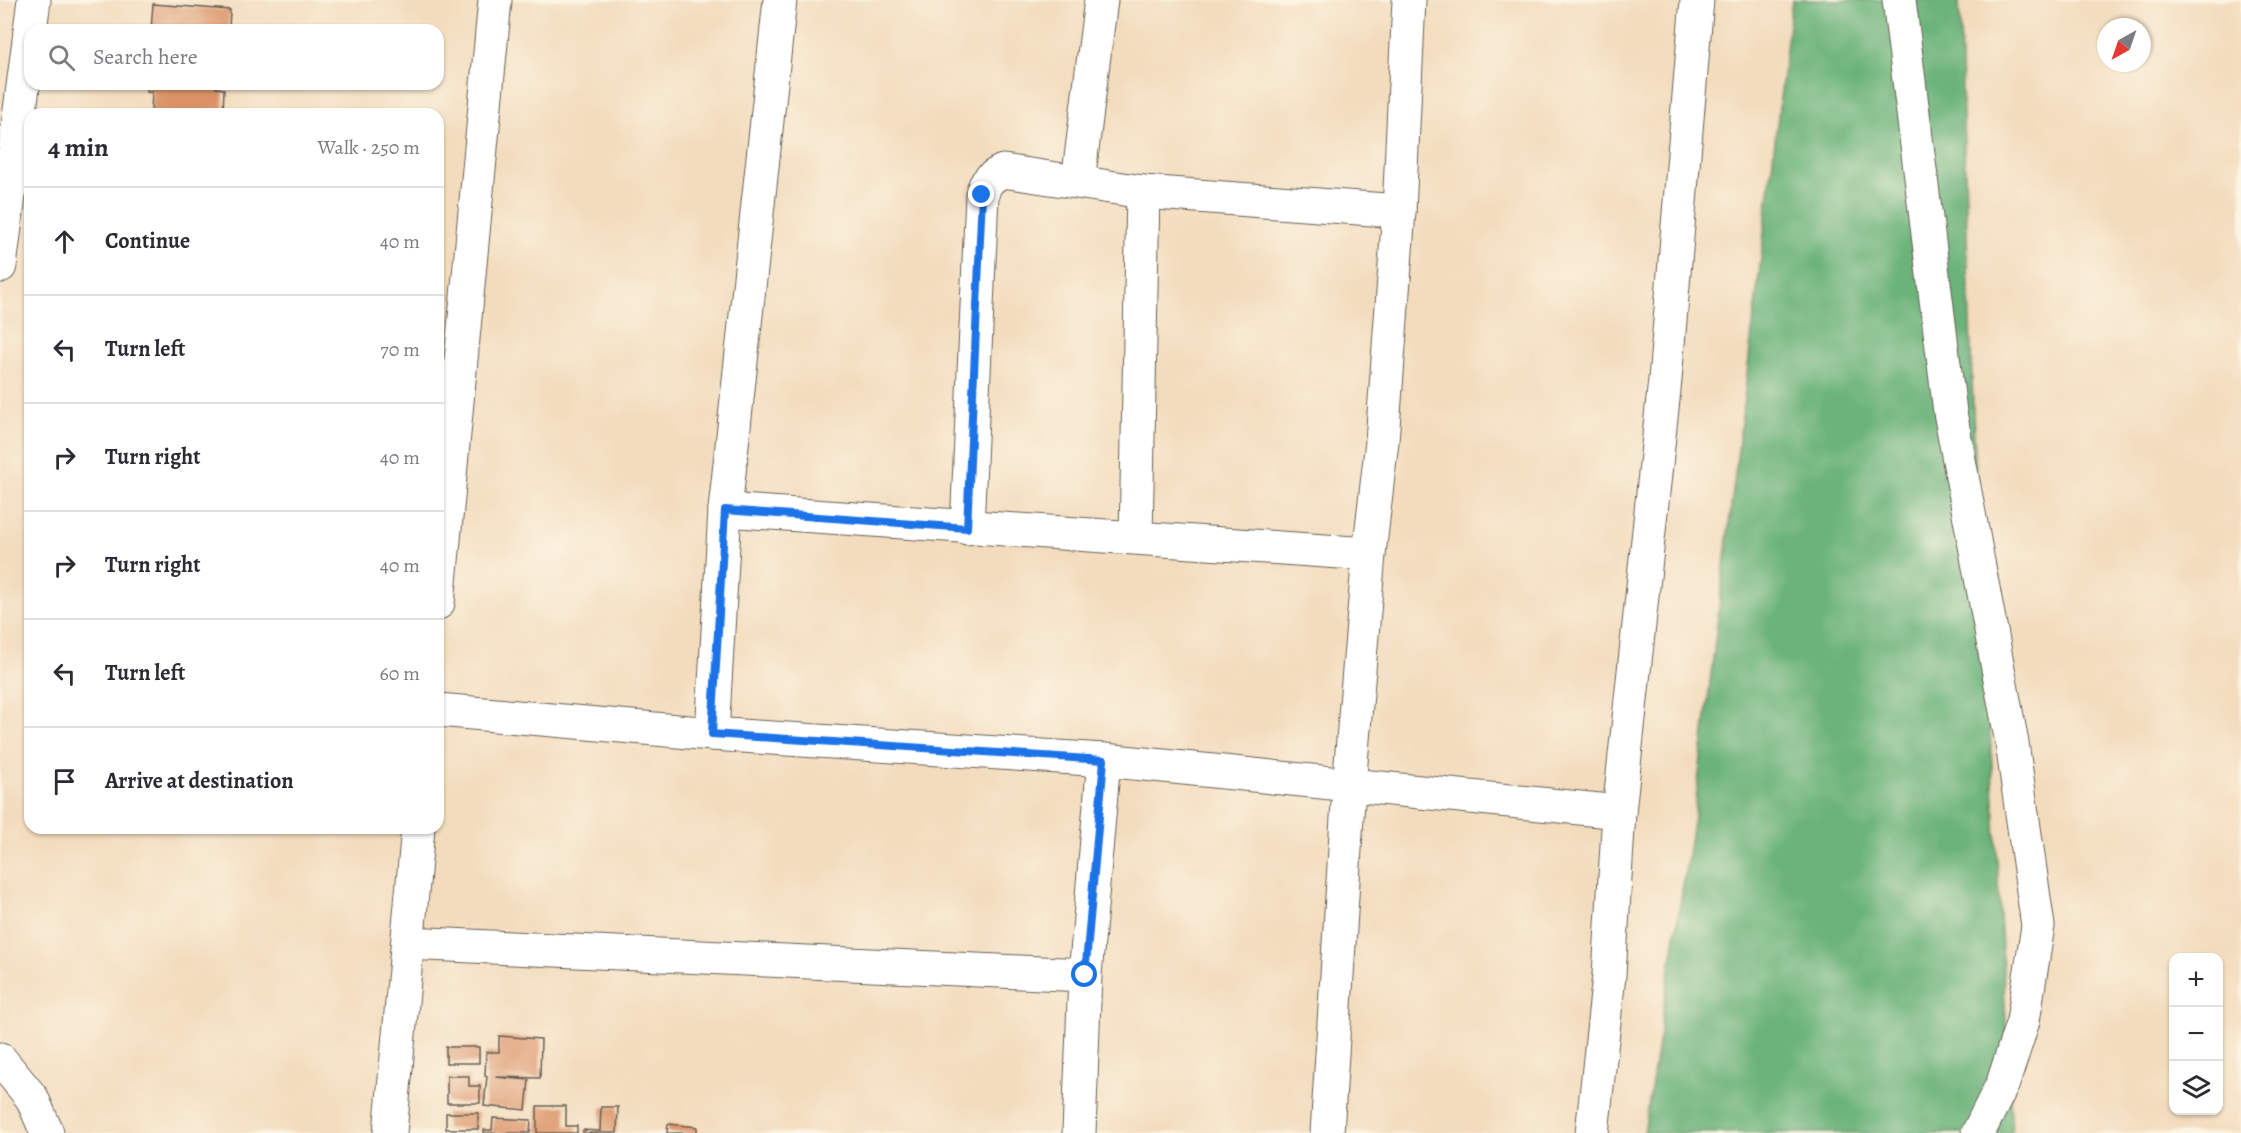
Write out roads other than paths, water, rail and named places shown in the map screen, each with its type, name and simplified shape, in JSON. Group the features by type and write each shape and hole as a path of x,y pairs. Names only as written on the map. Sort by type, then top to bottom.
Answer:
{"street":[{"path":"31,24 34,0"},
{"path":"444,540 495,0"},
{"path":"712,734 725,510 780,0"},
{"path":"1078,181 1101,0"},
{"path":"1327,1133 1349,786 1369,554 1382,441 1399,211 1409,0"},
{"path":"1592,1133 1609,975 1619,812 1665,380 1697,0"},
{"path":"1899,0 1950,412 2012,743 2038,926 2022,1021 2003,1083 1978,1133"},
{"path":"0,266 24,78"},
{"path":"967,528 984,186 990,177 1003,171 1143,192 1399,211"},
{"path":"1136,537 1143,192"},
{"path":"725,510 1369,554"},
{"path":"444,711 712,734 1104,760 1619,812"},
{"path":"1079,1133 1085,975 1104,760"},
{"path":"390,1133 417,834"},
{"path":"408,943 1085,975"},
{"path":"0,1059 32,1098 47,1133"}]}
